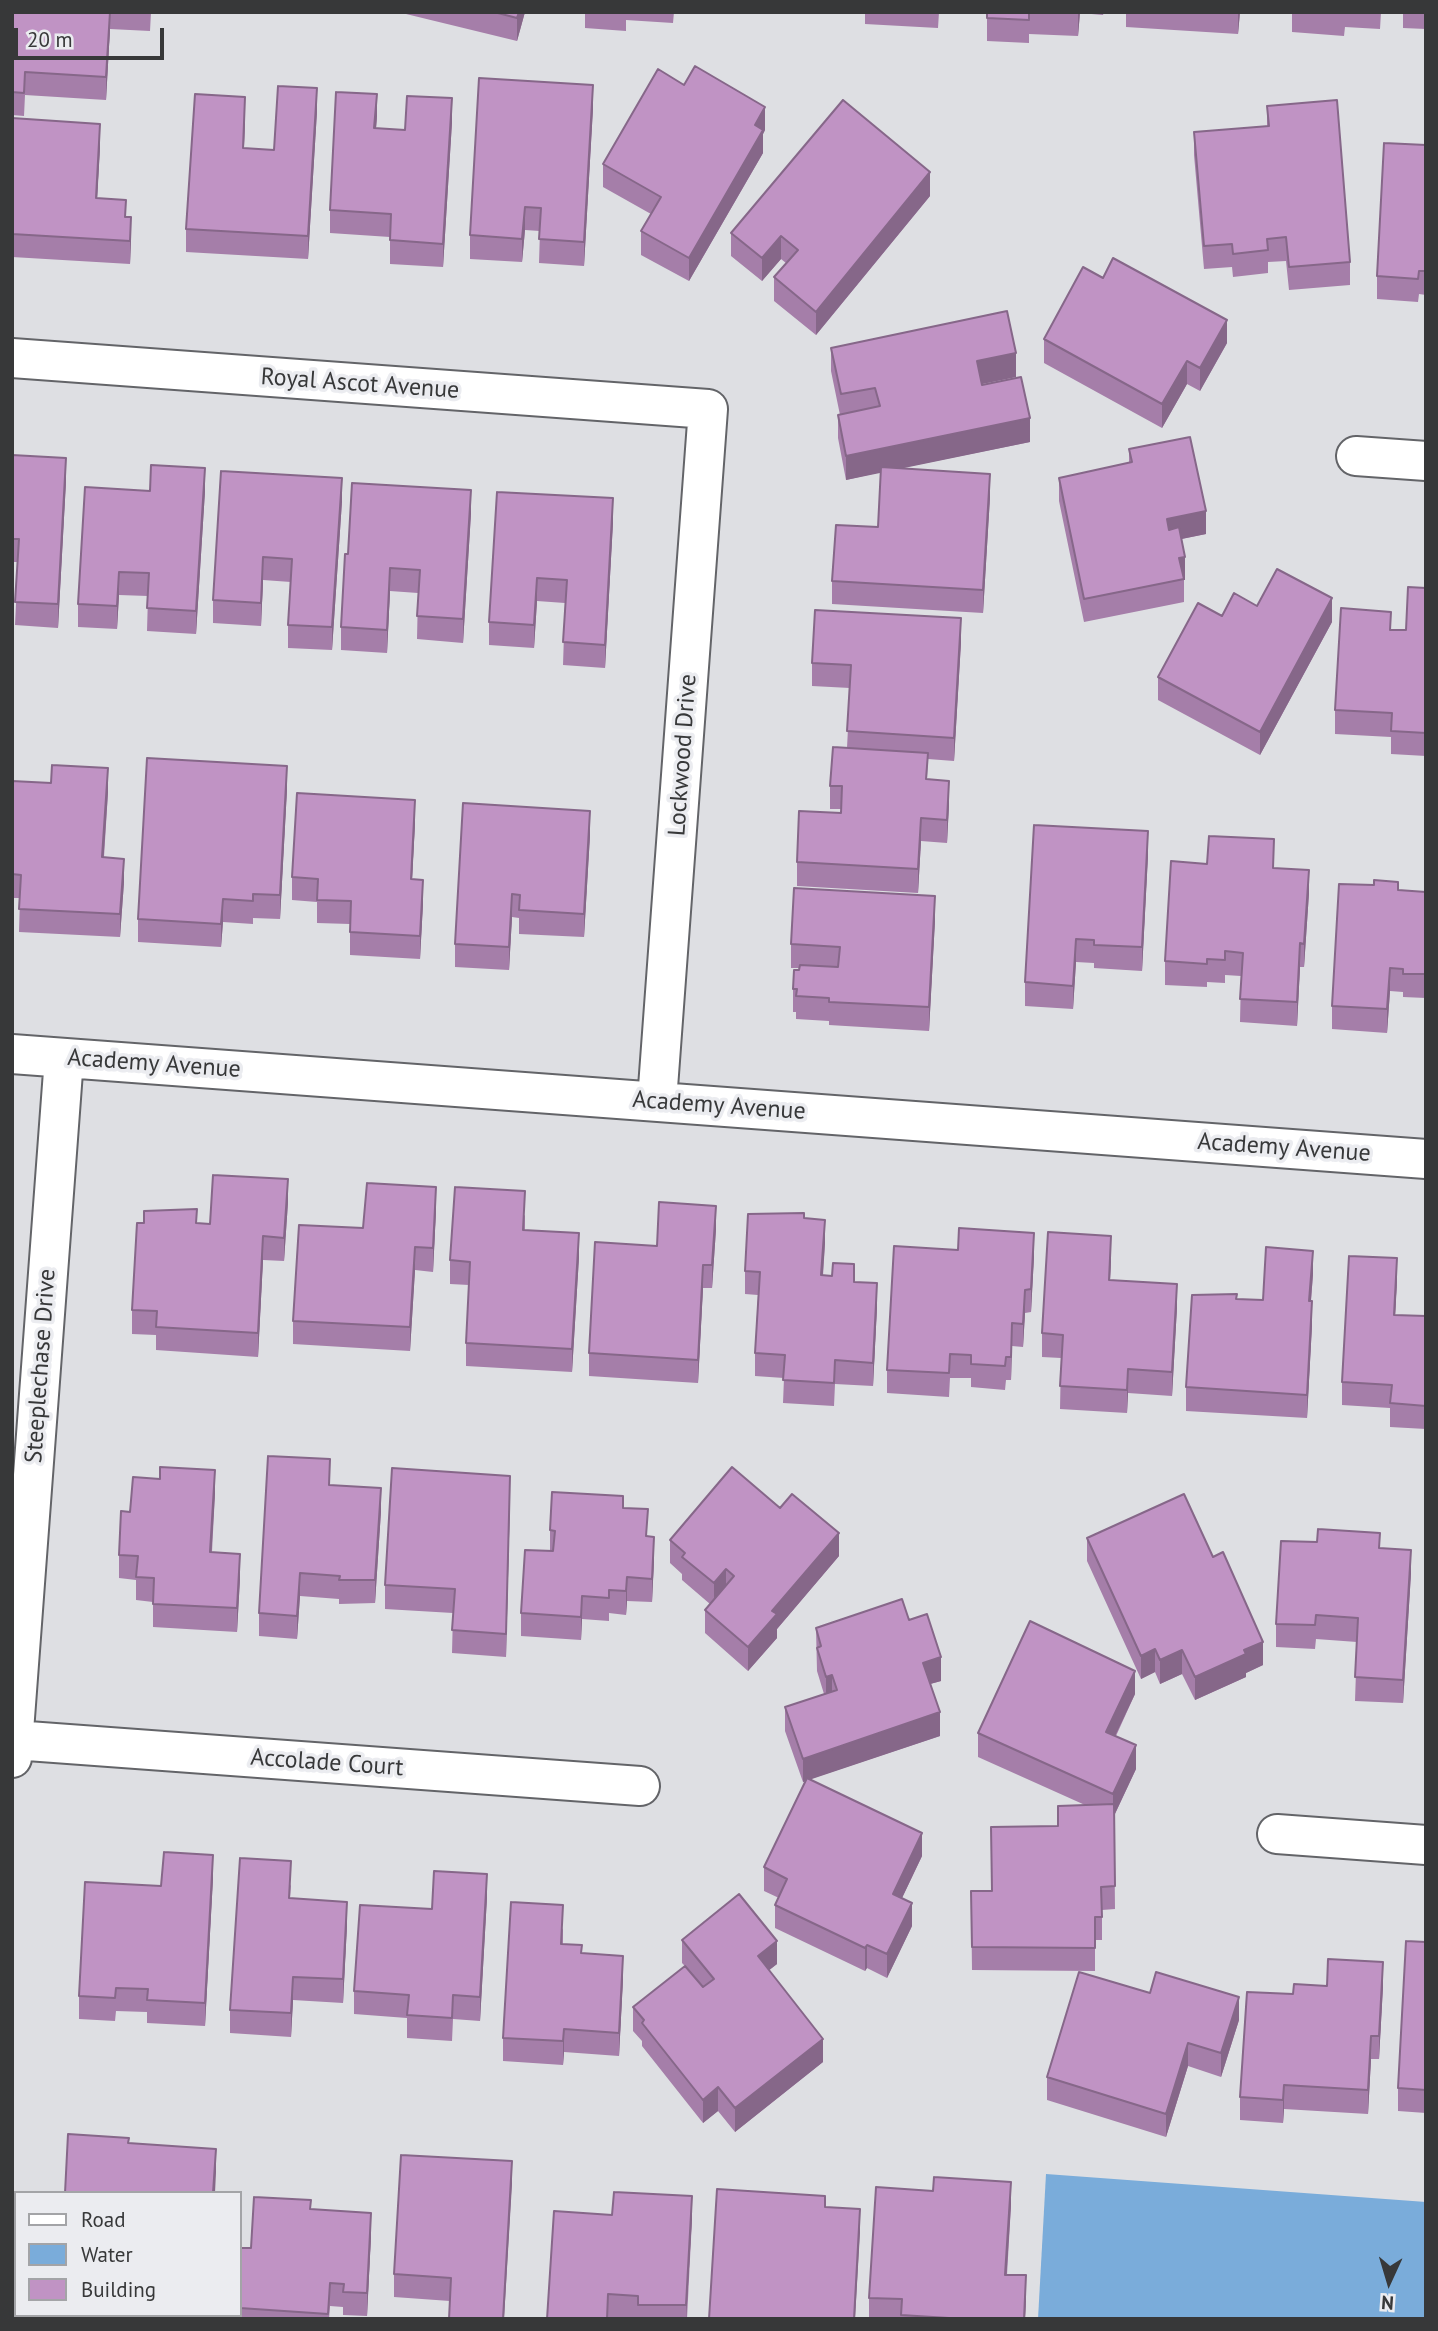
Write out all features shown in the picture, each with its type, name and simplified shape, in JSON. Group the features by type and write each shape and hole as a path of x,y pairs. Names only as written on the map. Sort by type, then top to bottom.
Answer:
{"street":[{"name":"Royal Ascot Avenue","path":"12,358 709,409"},
{"name":"Lockwood Drive","path":"657,1101 709,409"},
{"path":"1356,456 1426,461"},
{"name":"Academy Avenue","path":"12,1054 1426,1159"},
{"name":"Steeplechase Drive","path":"13,1749 64,1058"},
{"name":"Accolade Court","path":"13,1749 640,1786"},
{"path":"1278,1834 1426,1845"}],"water":[{"path":"1046,2174 1426,2202 1426,2319 1038,2319"}],"building":[{"path":"12,12 110,12 106,77 25,72 24,93 12,92"},
{"path":"494,12 519,12 517,18"},
{"path":"987,12 1029,12 1029,20 987,18"},
{"path":"695,66 765,107 755,125 763,130 689,258 641,231 661,197 603,164 658,69 684,85"},
{"path":"479,78 593,85 584,242 539,239 541,208 525,207 522,239 470,235"},
{"path":"278,86 317,88 308,236 186,229 195,94 245,97 243,148 274,150"},
{"path":"336,92 377,94 374,128 405,130 407,96 452,98 443,244 390,240 391,214 330,210"},
{"path":"843,100 930,172 816,312 774,277 798,250 781,236 762,258 731,233"},
{"path":"1337,100 1350,262 1289,267 1286,237 1267,239 1268,250 1233,254 1232,244 1204,246 1194,132 1269,126 1267,106"},
{"path":"12,118 100,124 96,198 126,200 125,217 131,217 130,241 12,234"},
{"path":"1384,143 1426,145 1426,271 1419,271 1418,279 1377,276"},
{"path":"1113,258 1227,320 1200,368 1187,361 1162,404 1044,339 1083,267 1103,278"},
{"path":"1007,311 1016,353 977,361 982,385 1021,377 1030,418 846,456 838,415 880,406 875,388 841,394 831,348"},
{"path":"1190,437 1206,511 1167,519 1169,530 1179,527 1185,557 1179,558 1184,579 1084,599 1059,478 1132,462 1129,449"},
{"path":"12,455 66,458 58,604 15,602 19,539 12,539"},
{"path":"151,465 205,468 196,611 147,608 149,573 119,572 117,606 78,604 85,487 150,491"},
{"path":"881,467 990,474 983,590 832,581 836,525 878,527"},
{"path":"221,471 342,478 332,627 288,625 292,559 263,557 261,603 213,600"},
{"path":"352,483 471,490 463,619 417,616 420,570 390,568 387,630 341,627"},
{"path":"497,492 613,498 605,645 563,642 567,580 537,578 534,625 489,622"},
{"path":"1277,569 1332,598 1260,732 1158,677 1198,603 1222,616 1234,593 1257,606"},
{"path":"1408,587 1426,588 1426,733 1391,731 1392,713 1335,710 1341,608 1391,612 1390,630 1406,630"},
{"path":"815,610 961,618 954,738 847,731 851,665 812,663"},
{"path":"833,747 928,753 926,779 949,781 947,820 921,818 918,869 797,862 799,811 841,813 842,786 830,786"},
{"path":"147,758 287,766 280,895 253,894 253,901 223,899 221,924 138,919"},
{"path":"52,765 108,768 102,857 124,859 120,914 19,909 21,875 12,874 12,781 51,783"},
{"path":"297,793 415,800 411,879 423,880 420,936 350,932 351,901 317,900 318,879 292,877"},
{"path":"463,803 590,811 584,914 519,910 520,895 512,894 509,947 455,944"},
{"path":"1034,825 1148,831 1142,947 1094,945 1094,940 1076,939 1073,986 1025,982"},
{"path":"1209,836 1274,839 1273,868 1309,870 1304,944 1300,943 1297,1002 1240,999 1243,953 1225,951 1225,960 1207,959 1207,964 1165,961 1171,861 1207,864"},
{"path":"1374,880 1398,882 1398,890 1426,892 1426,974 1403,974 1403,969 1390,968 1387,1009 1332,1006 1339,884 1374,885"},
{"path":"794,888 935,896 929,1007 829,1002 829,998 796,996 797,989 793,989 794,970 799,970 800,965 838,967 840,947 791,944"},
{"path":"213,1175 288,1179 284,1238 263,1236 258,1333 156,1327 157,1311 132,1310 137,1223 144,1223 144,1211 197,1209 196,1223 210,1224"},
{"path":"367,1183 436,1187 433,1248 415,1247 410,1327 293,1321 299,1225 363,1228"},
{"path":"455,1187 525,1191 523,1230 579,1233 572,1349 466,1343 470,1262 450,1260"},
{"path":"659,1202 716,1206 712,1265 703,1265 698,1360 589,1353 595,1242 657,1246"},
{"path":"804,1213 804,1218 825,1220 821,1275 832,1276 833,1263 854,1264 854,1282 877,1283 873,1363 835,1360 834,1383 783,1380 785,1355 755,1353 760,1272 745,1271 748,1214"},
{"path":"959,1228 1034,1233 1031,1289 1025,1290 1023,1324 1012,1323 1011,1357 1006,1357 1005,1366 971,1364 971,1355 950,1354 949,1373 887,1370 894,1246 958,1250"},
{"path":"1048,1232 1111,1236 1109,1280 1177,1284 1172,1372 1128,1369 1127,1390 1060,1386 1063,1335 1042,1333"},
{"path":"1266,1247 1313,1251 1307,1395 1186,1387 1192,1295 1237,1294 1236,1299 1263,1300"},
{"path":"1349,1256 1397,1258 1394,1315 1426,1316 1426,1406 1390,1403 1392,1385 1342,1382"},
{"path":"268,1456 330,1459 329,1485 381,1488 375,1580 339,1580 340,1576 300,1573 297,1616 259,1613"},
{"path":"160,1467 215,1470 210,1552 240,1554 237,1608 153,1604 154,1578 136,1577 138,1556 119,1555 121,1511 130,1512 133,1477 160,1479"},
{"path":"732,1467 780,1508 792,1494 839,1533 772,1611 777,1614 748,1647 705,1610 734,1576 726,1569 714,1583 682,1557 685,1553 670,1540"},
{"path":"392,1468 510,1476 506,1634 452,1630 455,1589 385,1585"},
{"path":"552,1492 623,1496 623,1508 648,1509 646,1536 654,1537 652,1579 627,1577 626,1591 609,1590 609,1598 582,1596 581,1617 521,1613 525,1550 553,1551 555,1531 550,1530"},
{"path":"1184,1494 1213,1557 1223,1552 1263,1642 1244,1650 1246,1654 1195,1677 1182,1650 1160,1660 1155,1649 1141,1656 1087,1538"},
{"path":"1318,1529 1380,1533 1379,1548 1411,1550 1403,1680 1355,1677 1358,1618 1316,1615 1315,1625 1276,1624 1281,1541 1317,1542"},
{"path":"902,1599 909,1620 927,1614 941,1657 923,1663 940,1712 803,1759 785,1707 837,1690 832,1675 826,1677 817,1648 821,1646 816,1628"},
{"path":"1030,1621 1135,1671 1106,1732 1136,1745 1113,1794 978,1733"},
{"path":"807,1778 922,1833 893,1894 912,1903 887,1954 867,1945 865,1948 775,1905 787,1879 764,1867"},
{"path":"1114,1804 1115,1886 1101,1887 1102,1917 1095,1917 1095,1948 972,1947 971,1891 992,1891 991,1827 1058,1826 1058,1806"},
{"path":"164,1852 213,1855 205,2003 147,2000 148,1989 116,1988 115,1998 79,1996 85,1882 161,1886"},
{"path":"240,1858 291,1861 289,1898 347,1902 343,1979 293,1977 291,2013 230,2010"},
{"path":"434,1871 487,1874 480,1997 453,1995 452,2018 407,2015 409,1995 354,1991 360,1905 432,1909"},
{"path":"739,1894 777,1941 758,1956 823,2039 735,2108 718,2087 703,2100 642,2023 644,2020 633,2007 685,1966 703,1987 714,1979 682,1940"},
{"path":"511,1902 563,1905 561,1944 582,1945 581,1953 623,1956 619,2033 564,2029 563,2041 503,2038"},
{"path":"1406,1941 1426,1942 1426,2090 1398,2088"},
{"path":"1328,1959 1383,1962 1379,2036 1371,2036 1368,2090 1284,2085 1283,2100 1240,2097 1247,1992 1293,1994 1294,1984 1327,1986"},
{"path":"1079,1972 1150,1993 1156,1972 1239,1997 1221,2053 1188,2043 1166,2114 1047,2077"},
{"path":"68,2134 129,2138 128,2143 216,2149 213,2191 65,2191"},
{"path":"401,2155 512,2161 503,2319 449,2319 451,2278 394,2274"},
{"path":"934,2177 1011,2182 1005,2275 1026,2275 1024,2319 901,2315 902,2299 869,2298 876,2187 933,2191"},
{"path":"717,2189 825,2196 825,2207 860,2209 854,2319 709,2319"},
{"path":"614,2192 692,2196 686,2305 638,2305 638,2296 608,2294 607,2319 547,2319 554,2211 612,2215"},
{"path":"254,2197 311,2200 310,2209 371,2213 367,2293 343,2292 344,2284 330,2283 328,2314 242,2308 242,2248 251,2248"}]}
